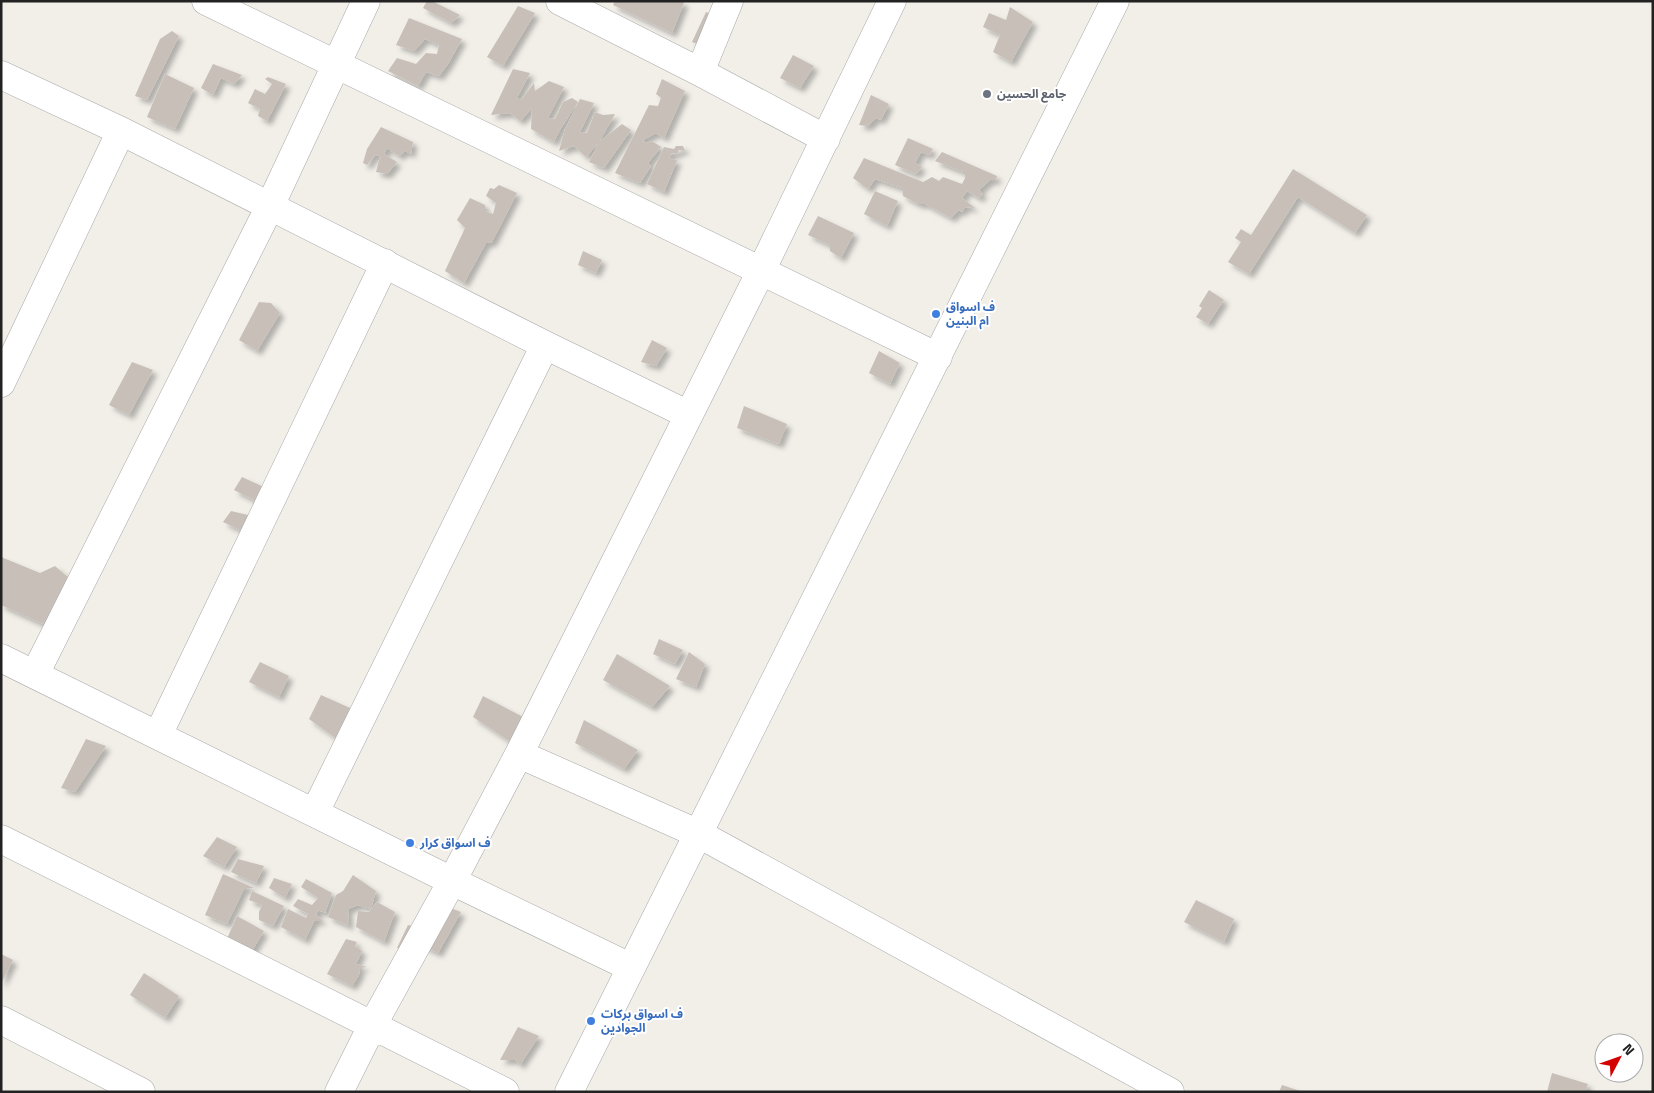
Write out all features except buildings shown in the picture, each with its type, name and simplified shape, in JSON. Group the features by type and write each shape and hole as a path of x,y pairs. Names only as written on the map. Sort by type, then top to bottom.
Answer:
{"street":[{"path":"206,1 938,357"},
{"path":"35,674 270,206 366,1"},
{"path":"560,1 826,139"},
{"path":"700,72 730,1"},
{"path":"339,1092 372,1026 452,881 518,754 762,272 892,1"},
{"path":"569,1092 630,967 700,834 1115,1"},
{"path":"1,76 121,131 545,345 689,415"},
{"path":"1,383 121,131"},
{"path":"158,735 385,263"},
{"path":"315,812 545,345"},
{"path":"3,664 35,674 630,967"},
{"path":"518,754 700,834 1170,1092"},
{"path":"1,839 505,1092"},
{"path":"1,1020 141,1092"}],"place":[{"name":"جامع الحسين","path":"987,94"},
{"name":"ف اسواق ام البنين","path":"936,314"},
{"name":"ف اسواق كرار","path":"410,843"},
{"name":"ف اسواق بركات الجوادين","path":"591,1021"}]}
